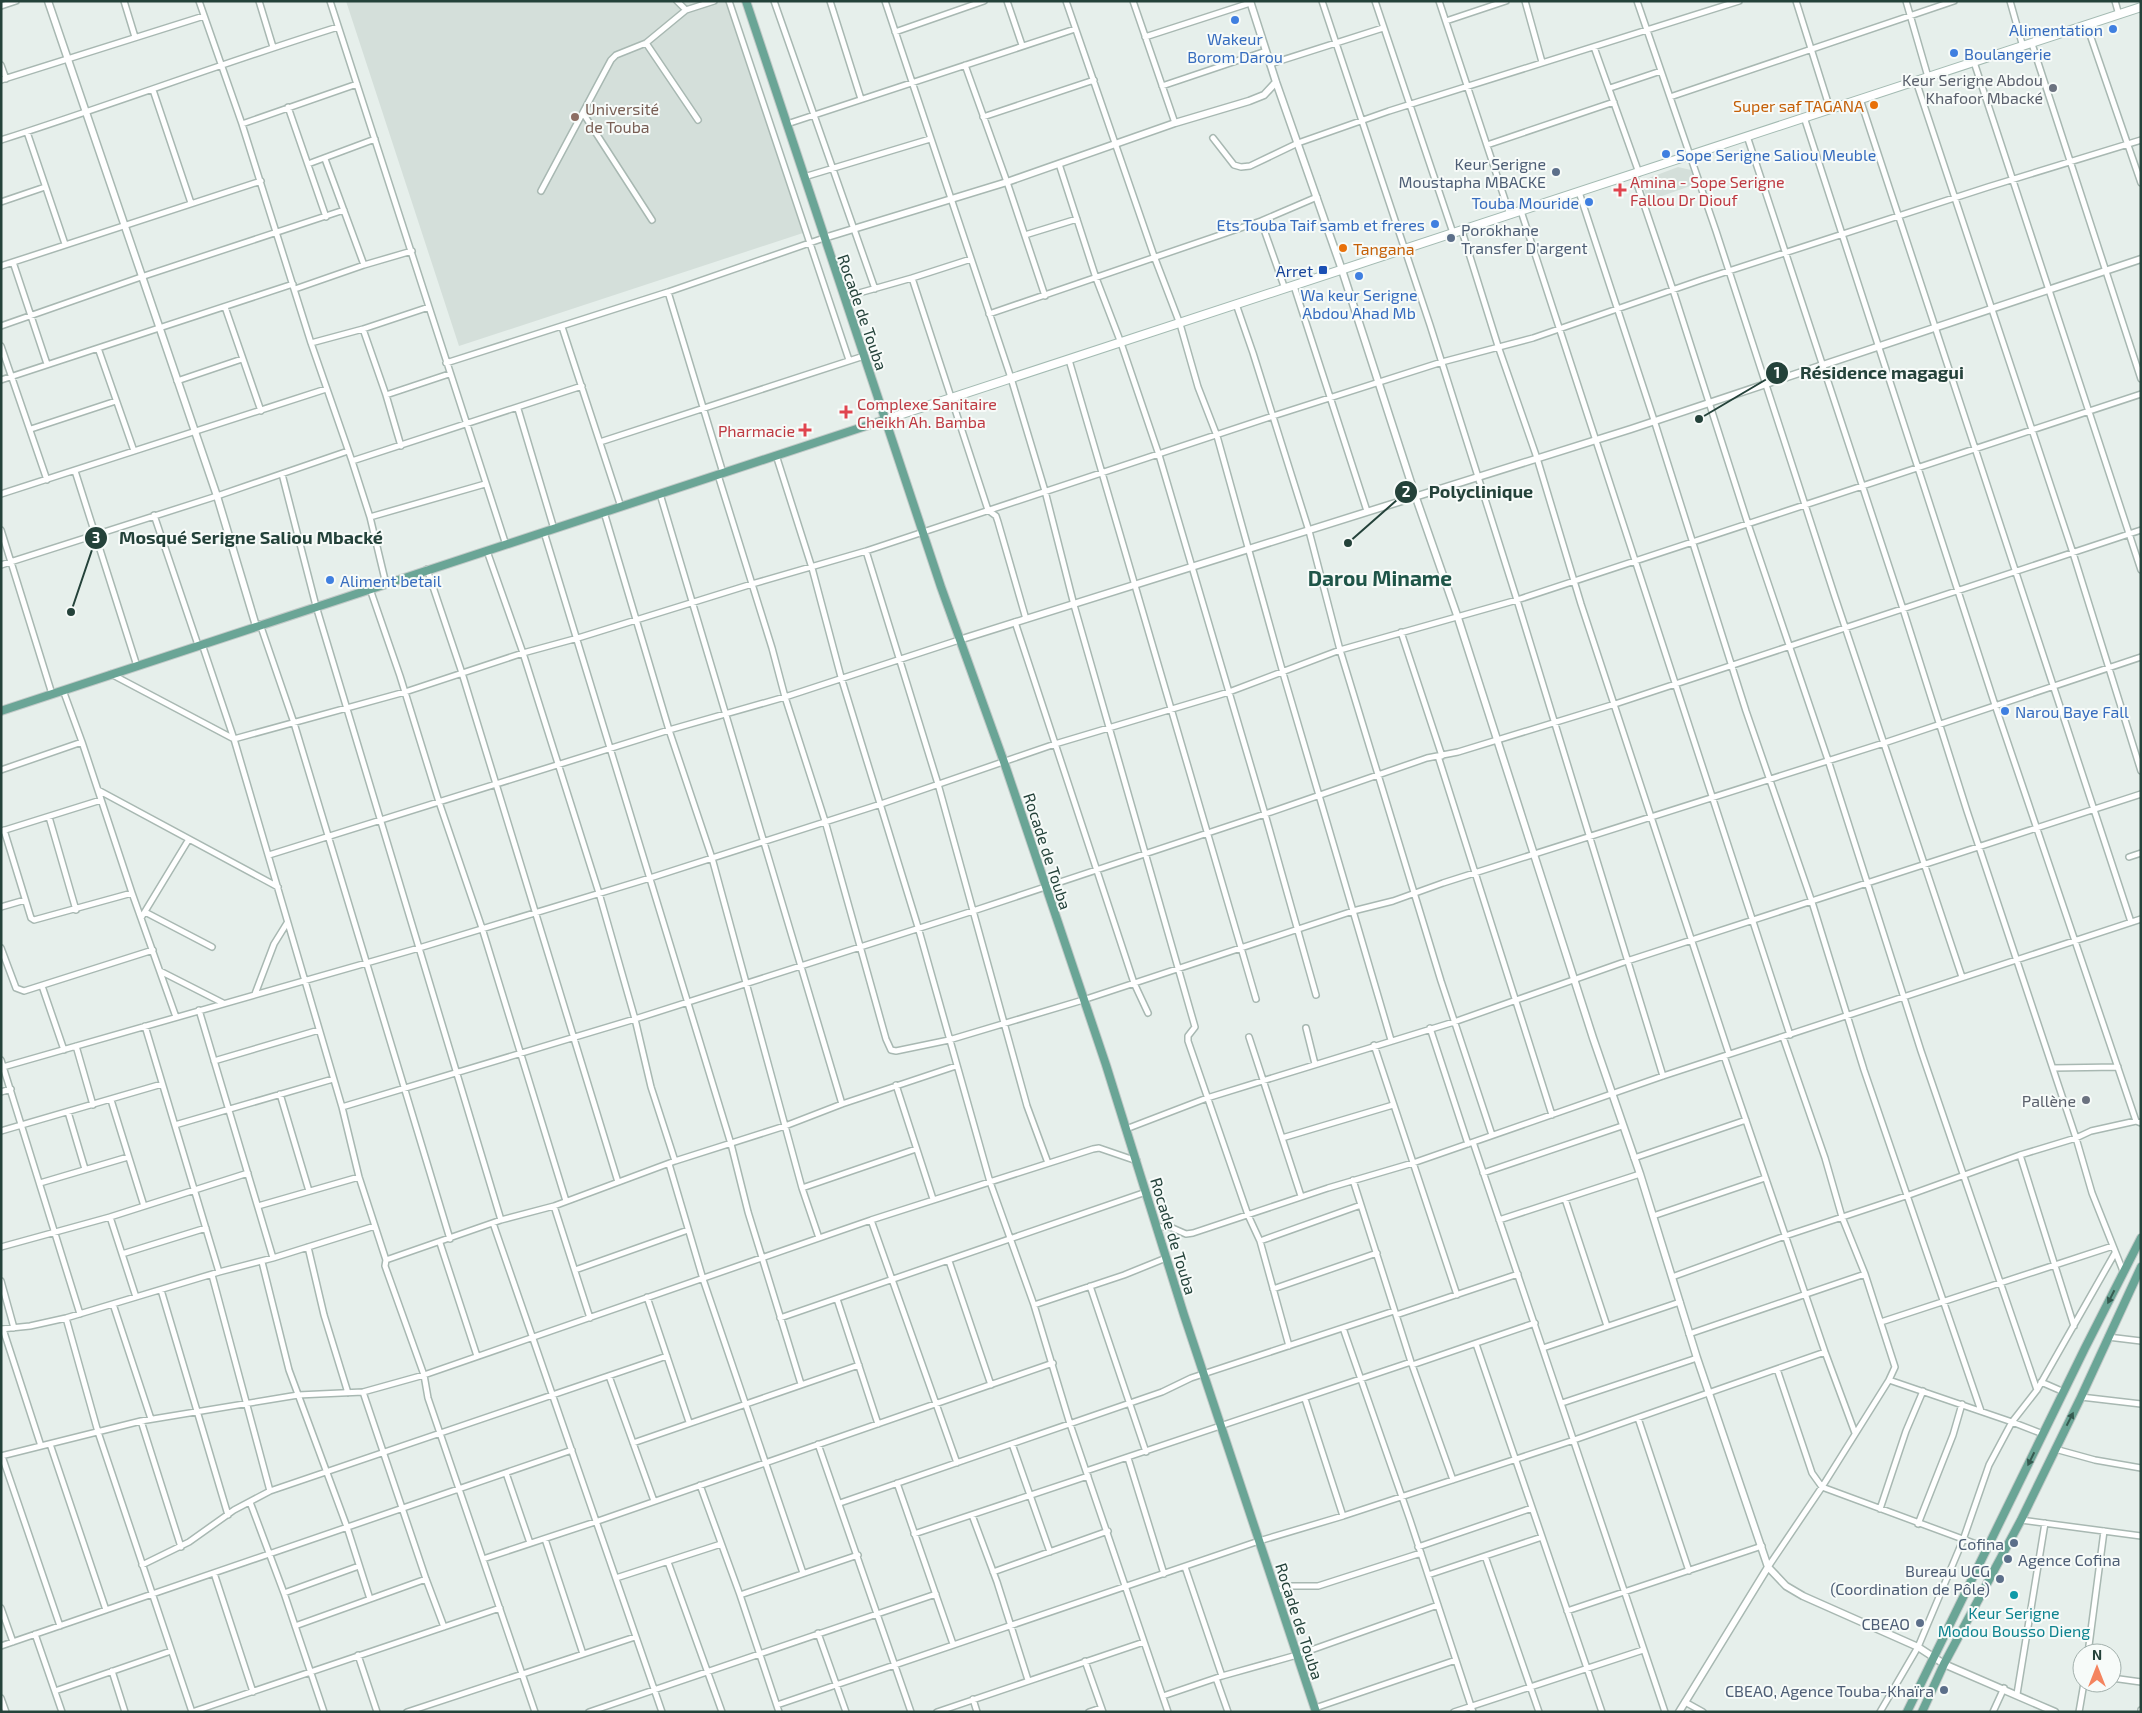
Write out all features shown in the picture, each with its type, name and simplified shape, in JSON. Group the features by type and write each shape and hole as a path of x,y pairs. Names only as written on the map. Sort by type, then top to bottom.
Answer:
{"main road":[{"name":"Rocade de Touba","path":"747,2 884,420 959,640 1004,762 1137,1161 1166,1258 1315,1710"},
{"path":"1,711 427,569 506,545 2141,7"},
{"path":"1907,1712 2141,1238"},
{"path":"1922,1712 1944,1664 2021,1520 2138,1277 2141,1266"}],"street":[{"path":"1,6 16,1"},
{"path":"48,1 195,433 258,625 294,723 450,1239"},
{"path":"124,1 135,37"},
{"path":"199,1 261,181 311,343 352,461 370,518 386,584"},
{"path":"259,1 273,47"},
{"path":"330,1 412,251 449,374 506,545"},
{"path":"677,1 686,10"},
{"path":"541,191 611,60 616,55 646,43 686,10 714,1"},
{"path":"729,1 849,360"},
{"path":"774,1 856,229 875,289"},
{"path":"830,1 861,99"},
{"path":"884,1 952,199 1046,491 1074,605 1110,728 1144,855 1195,1027 1188,1036 1188,1041 1248,1214 1260,1241 1289,1346"},
{"path":"895,32 984,1"},
{"path":"1007,1 1022,45"},
{"path":"1066,1 1154,256 1180,324 1193,372 1217,436 1283,672 1391,1040"},
{"path":"1133,1 1175,123"},
{"path":"1322,1 1442,362 1555,722 1663,1076"},
{"path":"1375,1 1453,233"},
{"path":"1439,1 1510,215"},
{"path":"1446,22 1506,1"},
{"path":"1525,1 1542,62"},
{"path":"1637,1 1691,156 1962,977"},
{"path":"1214,138 1234,165 1250,166 1298,143 1362,120 1739,1"},
{"path":"1796,1 1830,109"},
{"path":"1906,1 1928,77"},
{"path":"1670,97 1954,1"},
{"path":"2010,1 2023,47"},
{"path":"2115,1 2119,15"},
{"path":"1145,37 1250,2 1458,618 1611,1094 1640,1174 1708,1393 1768,1567 1786,1586 1803,1596 1918,1648 1944,1664 2004,1688 2055,1712"},
{"path":"1,65 4,79 204,16"},
{"path":"2087,26 2141,183"},
{"path":"1,140 153,90 273,47 338,27"},
{"path":"787,124 1075,28"},
{"path":"1270,64 1383,28"},
{"path":"646,43 698,120"},
{"path":"2032,44 2141,379"},
{"path":"1594,47 1610,88 1788,646 1828,760 1904,997 2037,1390"},
{"path":"1162,86 1266,51"},
{"path":"1974,62 2141,570"},
{"path":"965,64 1045,296"},
{"path":"1610,88 1661,71"},
{"path":"983,117 1094,80"},
{"path":"1916,81 2073,553 2141,771"},
{"path":"446,363 668,292 811,242 1007,182 1175,123 1264,95 1276,82"},
{"path":"242,124 357,84"},
{"path":"153,90 191,203"},
{"path":"1860,99 2131,922"},
{"path":"1487,146 1614,102"},
{"path":"288,107 326,216"},
{"path":"583,113 652,220"},
{"path":"1672,1277 2020,1155 2076,1138 2091,1131 2138,1122 2073,941 1804,117"},
{"path":"27,132 65,244"},
{"path":"1747,136 2076,1138 2092,1193 2124,1272"},
{"path":"308,164 374,139"},
{"path":"804,177 930,139"},
{"path":"111,674 234,739 404,692 523,653 578,638 752,584 812,568 1378,382 1498,346 1523,341 1956,197 2141,140"},
{"path":"325,159 364,265"},
{"path":"1059,164 1096,278 1121,343 1159,455 1265,814 1316,995"},
{"path":"1,266 261,181"},
{"path":"1,202 45,187"},
{"path":"1579,192 1654,420 1746,711 1812,902 1847,1016 1981,1411"},
{"path":"988,314 1261,221 1317,197"},
{"path":"1,326 141,277 344,210"},
{"path":"1521,211 1790,1035"},
{"path":"1025,235 1077,219"},
{"path":"1261,221 1285,289"},
{"path":"1462,231 1498,346 1537,458 1574,581 1693,941 1746,1120 1805,1295 1855,1433"},
{"path":"1,380 225,307 412,251"},
{"path":"844,297 971,259"},
{"path":"269,855 669,730 785,697 900,658 1074,605 1309,531 1415,495 1595,440 2141,259"},
{"path":"13,262 47,364"},
{"path":"912,278 988,510 996,516 1026,619"},
{"path":"1294,286 1367,511"},
{"path":"668,292 785,697 825,821 859,946 886,1039 891,1050 901,1051 949,1040 1083,1000 1353,911 1394,901 1475,873 1884,743 2141,657"},
{"path":"1236,304 1309,531 1340,650 1454,1022 1492,1135"},
{"path":"225,307 261,411"},
{"path":"311,343 363,329 429,307"},
{"path":"562,327 621,507"},
{"path":"363,329 401,446"},
{"path":"1,346 13,376 47,480"},
{"path":"98,348 134,451"},
{"path":"600,442 864,356"},
{"path":"177,381 242,359"},
{"path":"1069,360 1104,473 1170,710 1209,833 1256,999"},
{"path":"386,395 449,374"},
{"path":"352,461 466,426 582,386"},
{"path":"1,494 195,433 326,389"},
{"path":"4,1067 419,948 650,878 881,804 1055,744 1229,692 1340,650 1517,600 2141,394"},
{"path":"31,429 116,401"},
{"path":"518,408 554,529"},
{"path":"1,565 216,496 348,451"},
{"path":"776,455 812,568 841,678 918,928 990,1182 1034,1305 1070,1424 1108,1531 1125,1588 1168,1712"},
{"path":"75,471 137,666"},
{"path":"282,474 316,606 501,1220"},
{"path":"370,518 485,484"},
{"path":"660,494 842,1104"},
{"path":"604,512 669,730 712,858 802,1188 819,1238"},
{"path":"154,516 234,739 342,1107 359,1177 386,1260 384,1262 387,1274 424,1375 428,1398 439,1432 536,1712"},
{"path":"1,530 52,694"},
{"path":"342,1107 635,1019 1144,855 1427,758 1496,740 1615,704 1845,627 1959,592 2141,530"},
{"path":"544,532 578,638 731,1144 748,1212 801,1384"},
{"path":"487,551 523,653 598,893 635,1019 651,1086 675,1161"},
{"path":"866,551 938,784 1027,1106 1048,1163"},
{"path":"427,569 462,673 618,1182"},
{"path":"370,589 482,928 566,1201"},
{"path":"1015,622 1134,983 1148,1014"},
{"path":"1401,632 1552,1115"},
{"path":"62,690 82,742 132,893 176,1017"},
{"path":"1,770 82,742"},
{"path":"98,790 278,887"},
{"path":"1126,1129 1207,1098 1374,1045 1454,1022 1627,961 1753,922 2141,794"},
{"path":"101,800 3,831 25,900 31,918 34,920 76,910 132,893"},
{"path":"49,817 76,910"},
{"path":"141,918 189,839"},
{"path":"2129,857 2141,853"},
{"path":"1,907 25,900"},
{"path":"145,912 212,947"},
{"path":"1156,1227 1170,1227 1189,1234 1301,1196 1413,1163 1663,1076 2141,919"},
{"path":"255,994 274,944 287,923"},
{"path":"1,948 16,988 24,991 152,950"},
{"path":"160,971 224,1003"},
{"path":"42,986 64,1050"},
{"path":"199,1010 273,1258"},
{"path":"145,1026 219,1272"},
{"path":"1306,1028 1315,1064"},
{"path":"1430,1028 1535,1323 1664,1712"},
{"path":"214,1061 319,1030"},
{"path":"1249,1037 1301,1196"},
{"path":"1679,1712 1768,1567 1822,1487 1894,1370 1894,1364 1881,1322 1842,1217 1825,1158 1783,1038"},
{"path":"1374,1045 1457,1295"},
{"path":"76,1046 93,1104"},
{"path":"1,1060 80,1314"},
{"path":"386,1260 440,1243 501,1220 554,1206 675,1161 785,1126 896,1084 956,1066"},
{"path":"2052,1068 2118,1067"},
{"path":"175,1126 333,1079"},
{"path":"1,1131 162,1084"},
{"path":"896,1084 933,1199"},
{"path":"1,1092 11,1089"},
{"path":"280,1094 309,1191"},
{"path":"111,1100 144,1206"},
{"path":"1282,1138 1393,1105"},
{"path":"68,1112 85,1169"},
{"path":"1634,1158 1746,1120"},
{"path":"1483,1173 1622,1126"},
{"path":"60,1626 2,1456 151,1419 298,1395 363,1392 424,1375 933,1199 1096,1148 1137,1161"},
{"path":"802,1188 916,1150"},
{"path":"2020,1155 2074,1326"},
{"path":"40,1183 128,1157"},
{"path":"669,1164 703,1279 804,1573"},
{"path":"1,1247 110,1217 248,1173"},
{"path":"1499,1220 1640,1174"},
{"path":"258,1206 359,1177"},
{"path":"1653,1216 1765,1178"},
{"path":"1353,1180 1395,1313 1453,1480"},
{"path":"780,1318 1146,1192"},
{"path":"1565,1199 1607,1326"},
{"path":"1260,1241 1361,1205"},
{"path":"554,1206 590,1318"},
{"path":"110,1217 136,1297"},
{"path":"871,1220 957,1463"},
{"path":"493,1223 598,1521 662,1712"},
{"path":"41,1446 2,1329 66,1318 219,1272 262,1262 375,1226"},
{"path":"122,1254 206,1228"},
{"path":"575,1270 688,1230"},
{"path":"440,1243 477,1356"},
{"path":"1881,1322 2113,1246"},
{"path":"308,1247 324,1315 348,1393"},
{"path":"1273,1289 1377,1252"},
{"path":"1880,1712 1918,1648 1963,1540 1989,1465 2012,1422 2037,1390 2115,1253"},
{"path":"1034,1305 1166,1258"},
{"path":"949,1261 991,1385"},
{"path":"262,1262 289,1370 347,1527 370,1599"},
{"path":"840,1503 1168,1390 1184,1380 1343,1328 1457,1295 1518,1274"},
{"path":"1690,1334 1864,1274"},
{"path":"212,1275 270,1491"},
{"path":"1,1281 14,1328"},
{"path":"1090,1286 1146,1452"},
{"path":"161,1290 228,1515"},
{"path":"647,1297 689,1422"},
{"path":"837,1299 878,1424"},
{"path":"1543,1348 1680,1302"},
{"path":"112,1304 151,1419"},
{"path":"66,1318 98,1432 192,1712 500,1608"},
{"path":"914,1534 1029,1496 1221,1425 1476,1344 1535,1323"},
{"path":"1343,1328 1421,1553 1472,1709"},
{"path":"2108,1337 2141,1341"},
{"path":"1476,1344 1602,1712"},
{"path":"777,1705 953,1644 1125,1588 1260,1540 1343,1516 1516,1460 1825,1352"},
{"path":"142,1565 181,1547 228,1515 270,1491 667,1356"},
{"path":"1562,1403 1697,1358"},
{"path":"483,1558 598,1521 936,1405 1052,1363"},
{"path":"633,1442 859,1365"},
{"path":"1777,1369 1812,1473 1822,1487 1987,1548"},
{"path":"609,1376 654,1501"},
{"path":"1889,1380 1962,1404 2043,1434"},
{"path":"2041,1382 2064,1392"},
{"path":"1880,1509 1906,1431 1923,1391"},
{"path":"363,1392 444,1627"},
{"path":"2081,1397 2141,1404"},
{"path":"1305,1399 1343,1516"},
{"path":"1918,1524 1953,1435 1962,1404"},
{"path":"1638,1418 1689,1571"},
{"path":"141,1421 181,1547"},
{"path":"50,1444 106,1610"},
{"path":"818,1444 858,1554 911,1712"},
{"path":"1012,1444 1050,1552"},
{"path":"2054,1449 2095,1460 2141,1468"},
{"path":"1,1646 572,1450"},
{"path":"1128,1458 1164,1574"},
{"path":"506,1472 530,1543"},
{"path":"897,1484 953,1644"},
{"path":"700,1485 740,1595 779,1712"},
{"path":"250,1502 284,1593 324,1712"},
{"path":"1418,1547 1532,1508"},
{"path":"972,1515 994,1572 1028,1680"},
{"path":"2021,1520 2141,1536"},
{"path":"2017,1694 2045,1523"},
{"path":"994,1572 1108,1531"},
{"path":"2089,1643 2104,1531"},
{"path":"1428,1575 1542,1537"},
{"path":"545,1538 583,1654"},
{"path":"616,1578 721,1544"},
{"path":"1567,1611 1762,1546"},
{"path":"1276,1591 1292,1586 1318,1586 1421,1553"},
{"path":"740,1595 858,1554"},
{"path":"1485,1556 1539,1712"},
{"path":"668,1562 722,1712"},
{"path":"284,1593 359,1566"},
{"path":"1185,1567 1228,1712"},
{"path":"214,1573 253,1692"},
{"path":"295,1626 426,1579"},
{"path":"589,1712 654,1688 936,1594"},
{"path":"1163,1696 1219,1677 1297,1655 1438,1605"},
{"path":"1,1608 13,1642"},
{"path":"818,1633 846,1712"},
{"path":"35,1634 62,1712"},
{"path":"407,1712 636,1637"},
{"path":"937,1712 1144,1642"},
{"path":"1454,1712 1472,1709 1530,1686 1644,1650"},
{"path":"55,1691 171,1651"},
{"path":"358,1655 377,1712"},
{"path":"1315,1710 1456,1660"},
{"path":"1085,1661 1102,1710 1089,1712"},
{"path":"112,1672 125,1712"},
{"path":"2122,1679 2141,1682"},
{"path":"1993,1712 2004,1688"},
{"path":"2079,1712 2082,1693"},
{"path":"1,1698 4,1709"},
{"path":"973,1699 977,1712"},
{"path":"1685,1702 1703,1712"},
{"path":"609,1705 611,1712"}],"shaded area":[{"name":"Université de Touba","path":"346,1 726,1 806,232 459,346"},
{"path":"1678,167 1691,170 1696,184 1648,201 1641,181"}],"place":[{"name":"Wakeur Borom Darou","path":"1235,20"},
{"name":"Alimentation","path":"2113,29"},
{"name":"Boulangerie","path":"1954,53"},
{"name":"Keur Serigne Abdou Khafoor Mbacké","path":"2053,88"},
{"name":"Super saf TAGANA","path":"1874,105"},
{"name":"Université de Touba","path":"575,117"},
{"name":"Sope Serigne Saliou Meuble","path":"1666,154"},
{"name":"Keur Serigne Moustapha MBACKE","path":"1556,172"},
{"name":"Amina - Sope Serigne Fallou Dr Diouf","path":"1620,190"},
{"name":"Touba Mouride","path":"1589,202"},
{"name":"Ets Touba Taif samb et freres","path":"1435,224"},
{"name":"Porokhane Transfer D'argent","path":"1451,238"},
{"name":"Tangana","path":"1343,248"},
{"name":"Arret","path":"1323,270"},
{"name":"Wa keur Serigne Abdou Ahad Mb","path":"1359,276"},
{"name":"Complexe Sanitaire Cheikh Ah. Bamba","path":"846,412"},
{"name":"Résidence magagui","path":"1699,419"},
{"name":"Pharmacie","path":"805,430"},
{"name":"Polyclinique","path":"1348,543"},
{"name":"Aliment betail","path":"330,580"},
{"name":"Mosqué Serigne Saliou Mbacké","path":"71,612"},
{"name":"Narou Baye Fall","path":"2005,711"},
{"name":"Pallène","path":"2086,1100"},
{"name":"Cofina","path":"2014,1543"},
{"name":"Agence Cofina","path":"2008,1559"},
{"name":"Bureau UCG (Coordination de Pôle)","path":"2000,1579"},
{"name":"Keur Serigne Modou Bousso Dieng","path":"2014,1595"},
{"name":"CBEAO","path":"1920,1623"},
{"name":"CBEAO, Agence Touba-Khaïra","path":"1944,1690"}],"district":[{"name":"Darou Miname","path":"1380,577"}]}
